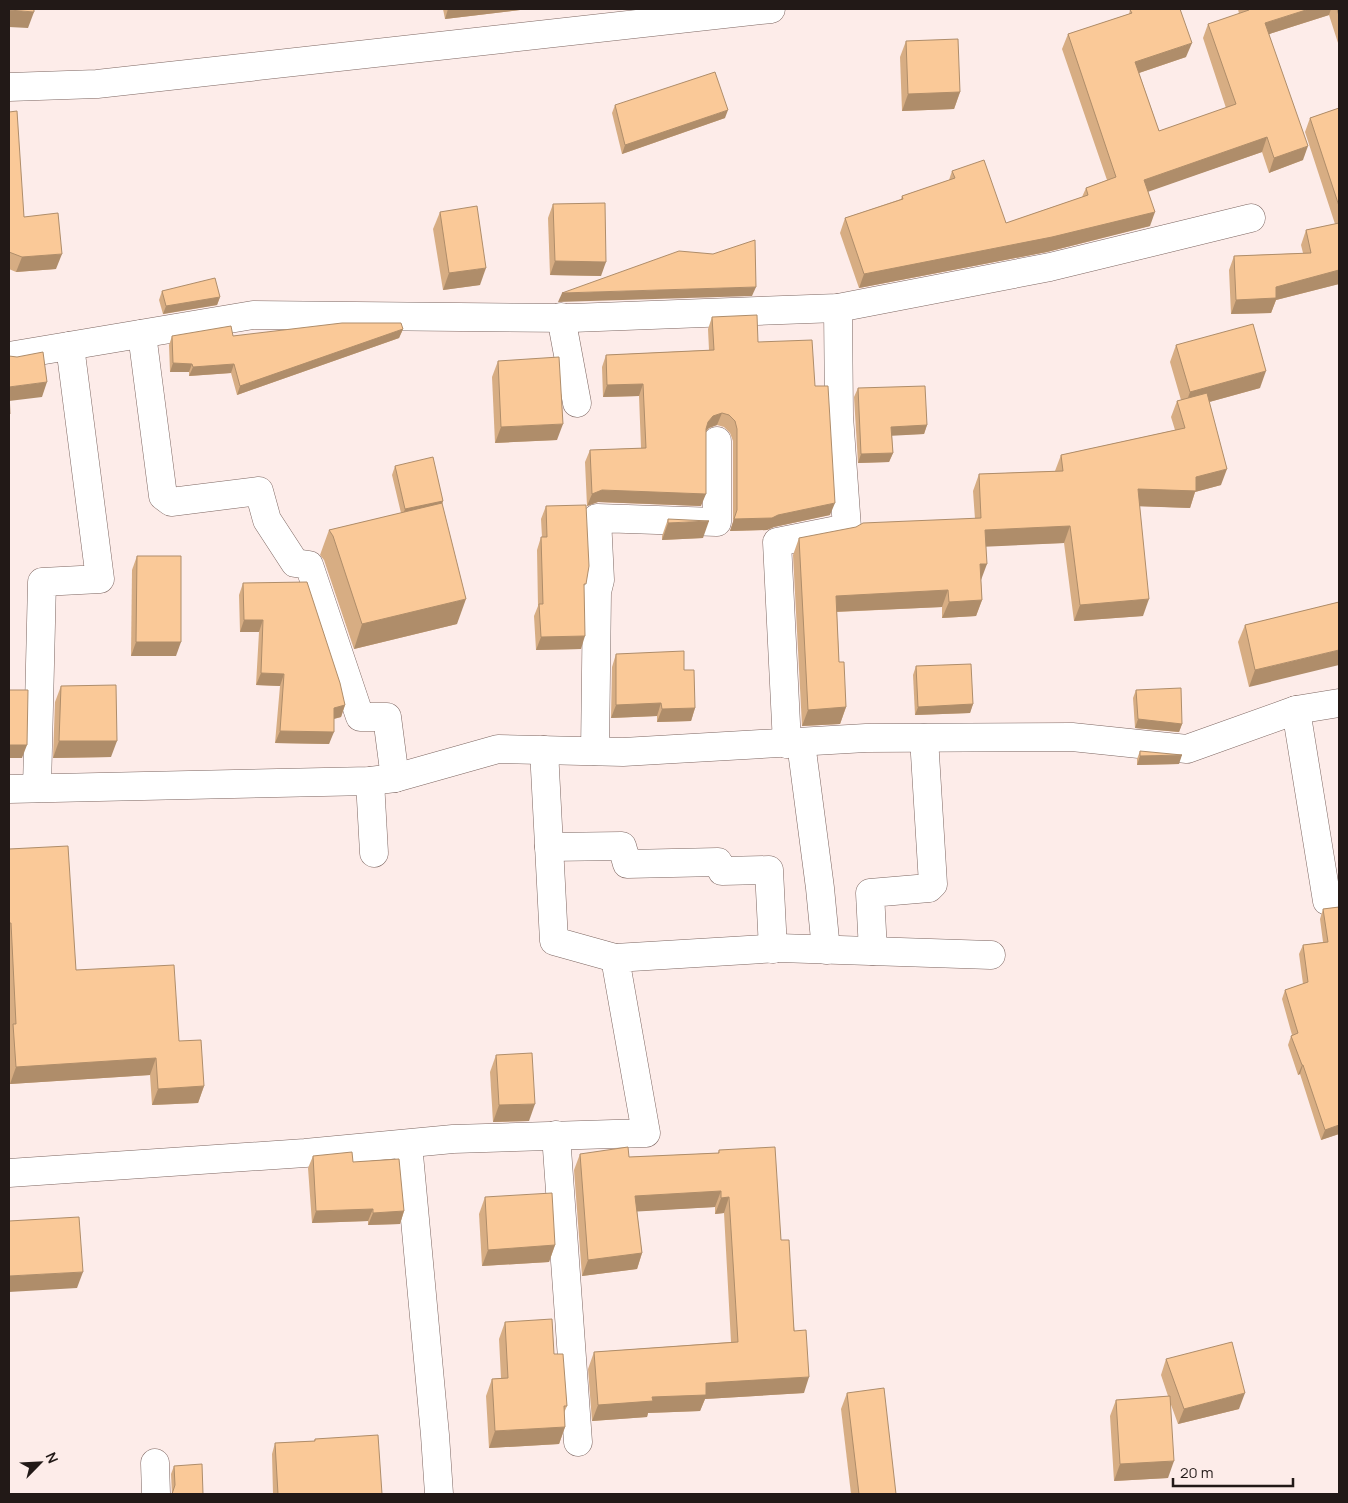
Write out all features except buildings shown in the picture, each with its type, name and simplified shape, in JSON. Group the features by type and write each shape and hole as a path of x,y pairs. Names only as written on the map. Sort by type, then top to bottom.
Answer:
{"street":[{"path":"9,87 97,84 621,17 771,9"},
{"path":"9,356 253,315 561,317 838,308 1050,267 1251,218"},
{"path":"826,950 820,888 794,743 777,542 847,528 839,416 838,308"},
{"path":"561,317 577,403"},
{"path":"142,334 162,496 171,502 260,491 267,520 295,563 309,565 360,717 387,717 374,853"},
{"path":"37,788 42,582 100,579 70,346"},
{"path":"595,751 597,592 600,580 596,518 717,522 717,441"},
{"path":"9,789 382,779 498,749 623,752 866,738 1072,737 1187,749 1296,710 1339,703"},
{"path":"1296,710 1327,901 1339,898"},
{"path":"873,951 870,893 929,888 933,884 924,738"},
{"path":"544,750 554,941 616,958 773,949 991,955"},
{"path":"549,847 622,846 627,864 718,862 722,871 769,870 773,949"},
{"path":"9,1173 295,1154 453,1139 646,1133 616,958"},
{"path":"556,1135 578,1442"},
{"path":"408,1144 435,1435 438,1494"},
{"path":"155,1463 156,1494"}]}
